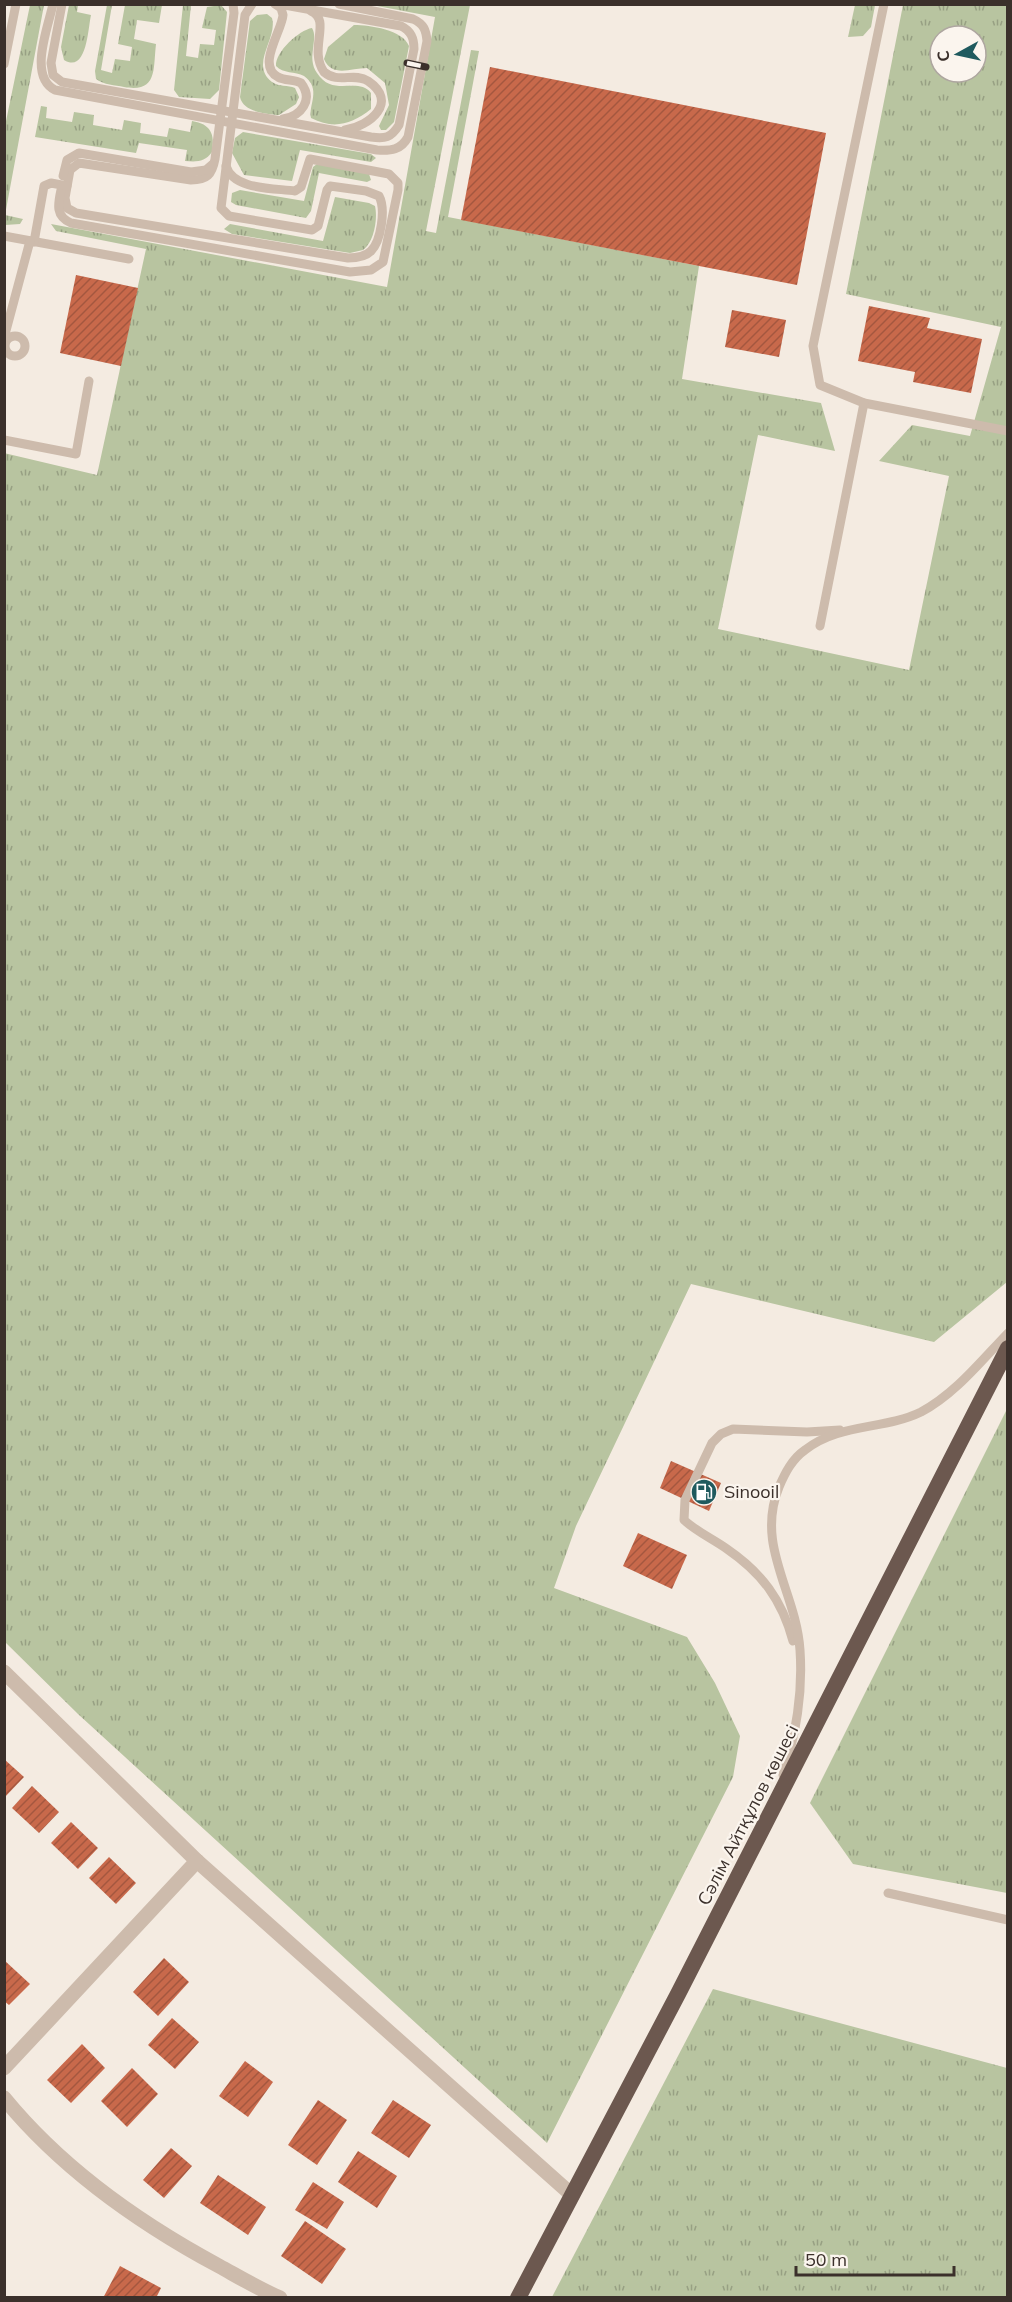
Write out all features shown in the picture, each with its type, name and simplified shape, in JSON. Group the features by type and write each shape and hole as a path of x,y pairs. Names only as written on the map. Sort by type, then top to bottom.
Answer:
{"highway":[{"name":"Сәлім Айтқұлов көшесі","path":"518,2298 774,1807 1008,1348"}],"street":[{"path":"4,1672 197,1861 572,2195"},
{"path":"4,2068 197,1861"},
{"path":"4,2098 31,2130 100,2190 172,2241 280,2298"}],"lane":[{"path":"4,64 16,4"},
{"path":"53,4 40,68 49,87 225,123 377,150 404,146 408,137 420,76 426,32 423,26 413,19 339,4"},
{"path":"62,4 51,63 57,80 380,138 388,138 394,134 399,125 414,40 410,32 401,26 277,4"},
{"path":"64,186 65,203 75,213 348,258 365,256 376,244 383,209 379,196 372,192 330,186 318,226 312,230 229,216 220,204 225,165 225,123 234,13 232,4"},
{"path":"226,111 245,15 252,4"},
{"path":"274,120 297,115 307,100 301,83 279,77 271,70 269,57 283,15 277,4"},
{"path":"884,4 813,346 820,385 864,403 1008,431"},
{"path":"308,10 318,15 321,21 316,49 324,72 336,78 362,78 375,87 380,96 379,111 369,122 359,127 337,131"},
{"path":"225,123 216,159 206,170 191,172 80,153 67,160 59,212 61,217 71,223 350,272 370,270 383,262 399,190 398,183 388,174 310,159 301,187 295,191 239,182 230,176 225,165"},
{"path":"5,342 44,186 51,183 64,186"},
{"path":"4,236 129,259"},
{"path":"4,440 76,454 89,381"},
{"path":"820,626 864,403"},
{"path":"801,1690 787,1618 777,1597 750,1565 684,1520 685,1500 712,1443 721,1434 733,1429 807,1432 849,1429 919,1413 947,1396 1008,1333"},
{"path":"774,1807 794,1737 801,1690 800,1647 793,1612 771,1541 772,1505 786,1470 804,1450 849,1429"},
{"path":"888,1893 1008,1920"}],"green space":[{"path":"30,5 44,5 5,215 5,126"},
{"path":"69,5 78,5 77,12 91,15 85,48 78,61 72,63 64,60 61,47"},
{"path":"107,5 112,5 101,70 112,73 115,59 130,61 132,47 118,44 125,5 162,5 159,23 137,20 134,39 156,44 152,77 143,86 124,87 106,84 96,79 95,71"},
{"path":"183,5 191,5 186,56 198,58 200,44 214,45 216,30 202,28 207,7 221,5 227,12 219,90 210,99 179,97 174,90"},
{"path":"372,5 470,5 426,231 436,233 471,50 479,51 448,217 699,266 682,379 821,403 835,451 758,435 718,629 909,670 949,476 879,461 912,425 970,436 1001,327 846,294 903,5 1007,5 1007,1282 934,1342 691,1284 576,1526 554,1588 687,1637 715,1683 740,1736 733,1777 547,2143 78,1714 5,1642 4,453 97,475 146,249 56,231 51,224 387,287 435,17"},
{"path":"855,5 875,5 871,27 863,36 848,37"},
{"path":"267,14 272,18 273,26 263,59 266,75 275,84 295,88 299,97 296,104 279,115 250,109 240,97 250,21 257,15"},
{"path":"354,25 377,27 393,32 409,46 394,122 386,130 381,130 379,126 389,105 385,83 367,68 337,70 327,65 324,59 328,47"},
{"path":"312,28 314,67 323,80 338,86 359,86 371,93 371,109 350,122 327,124 311,118 313,92 309,81 304,76 276,66 279,54 289,42"},
{"path":"41,106 47,107 46,118 72,122 74,112 94,115 93,125 122,130 124,120 141,123 140,133 167,137 169,128 190,132 192,121 198,122 207,127 212,135 212,152 200,161 185,161 187,150 139,143 136,153 35,137"},
{"path":"243,132 371,154 376,158 371,162 300,150 292,181 244,175 232,153 235,138"},
{"path":"317,164 369,174 371,180 367,182 319,173 311,211 306,218 236,205 231,202 232,193 240,190 304,201 313,167"},
{"path":"335,197 375,206 374,230 370,242 363,250 350,253 232,234 224,229 230,224 323,241"},
{"path":"5,215 23,219 20,224 5,225"},
{"path":"1007,1409 1007,1893 853,1864 810,1803"},
{"path":"713,1989 1007,2068 1007,2297 552,2297"}],"building":[{"path":"490,67 826,133 797,285 461,220"},
{"path":"76,275 138,288 121,366 60,353"},
{"path":"869,306 930,318 927,328 982,339 971,393 913,382 915,372 858,361"},
{"path":"732,310 786,320 779,357 725,347"},
{"path":"671,1461 721,1483 709,1511 660,1488"},
{"path":"638,1533 687,1555 672,1589 623,1566"},
{"path":"4,1759 24,1777 4,1798"},
{"path":"32,1786 59,1812 39,1833 12,1808"},
{"path":"71,1822 98,1848 78,1869 51,1843"},
{"path":"109,1857 136,1883 116,1904 89,1878"},
{"path":"164,1958 189,1982 158,2016 133,1992"},
{"path":"4,1960 30,1984 9,2005 4,2001"},
{"path":"172,2018 199,2042 175,2069 148,2045"},
{"path":"82,2044 105,2068 71,2103 47,2080"},
{"path":"245,2061 273,2082 248,2117 219,2096"},
{"path":"132,2068 158,2094 127,2127 101,2101"},
{"path":"318,2100 347,2120 317,2165 288,2145"},
{"path":"393,2100 431,2125 409,2158 371,2133"},
{"path":"171,2148 192,2166 164,2198 143,2180"},
{"path":"358,2151 397,2176 377,2208 338,2182"},
{"path":"218,2175 266,2207 248,2235 200,2203"},
{"path":"313,2182 344,2202 327,2229 295,2210"},
{"path":"305,2221 346,2249 322,2284 281,2256"},
{"path":"120,2266 161,2288 156,2298 103,2298"}],"railway":[{"path":"407,63 426,67"}],"place":[{"name":"Sinooil","path":"704,1492"}]}
